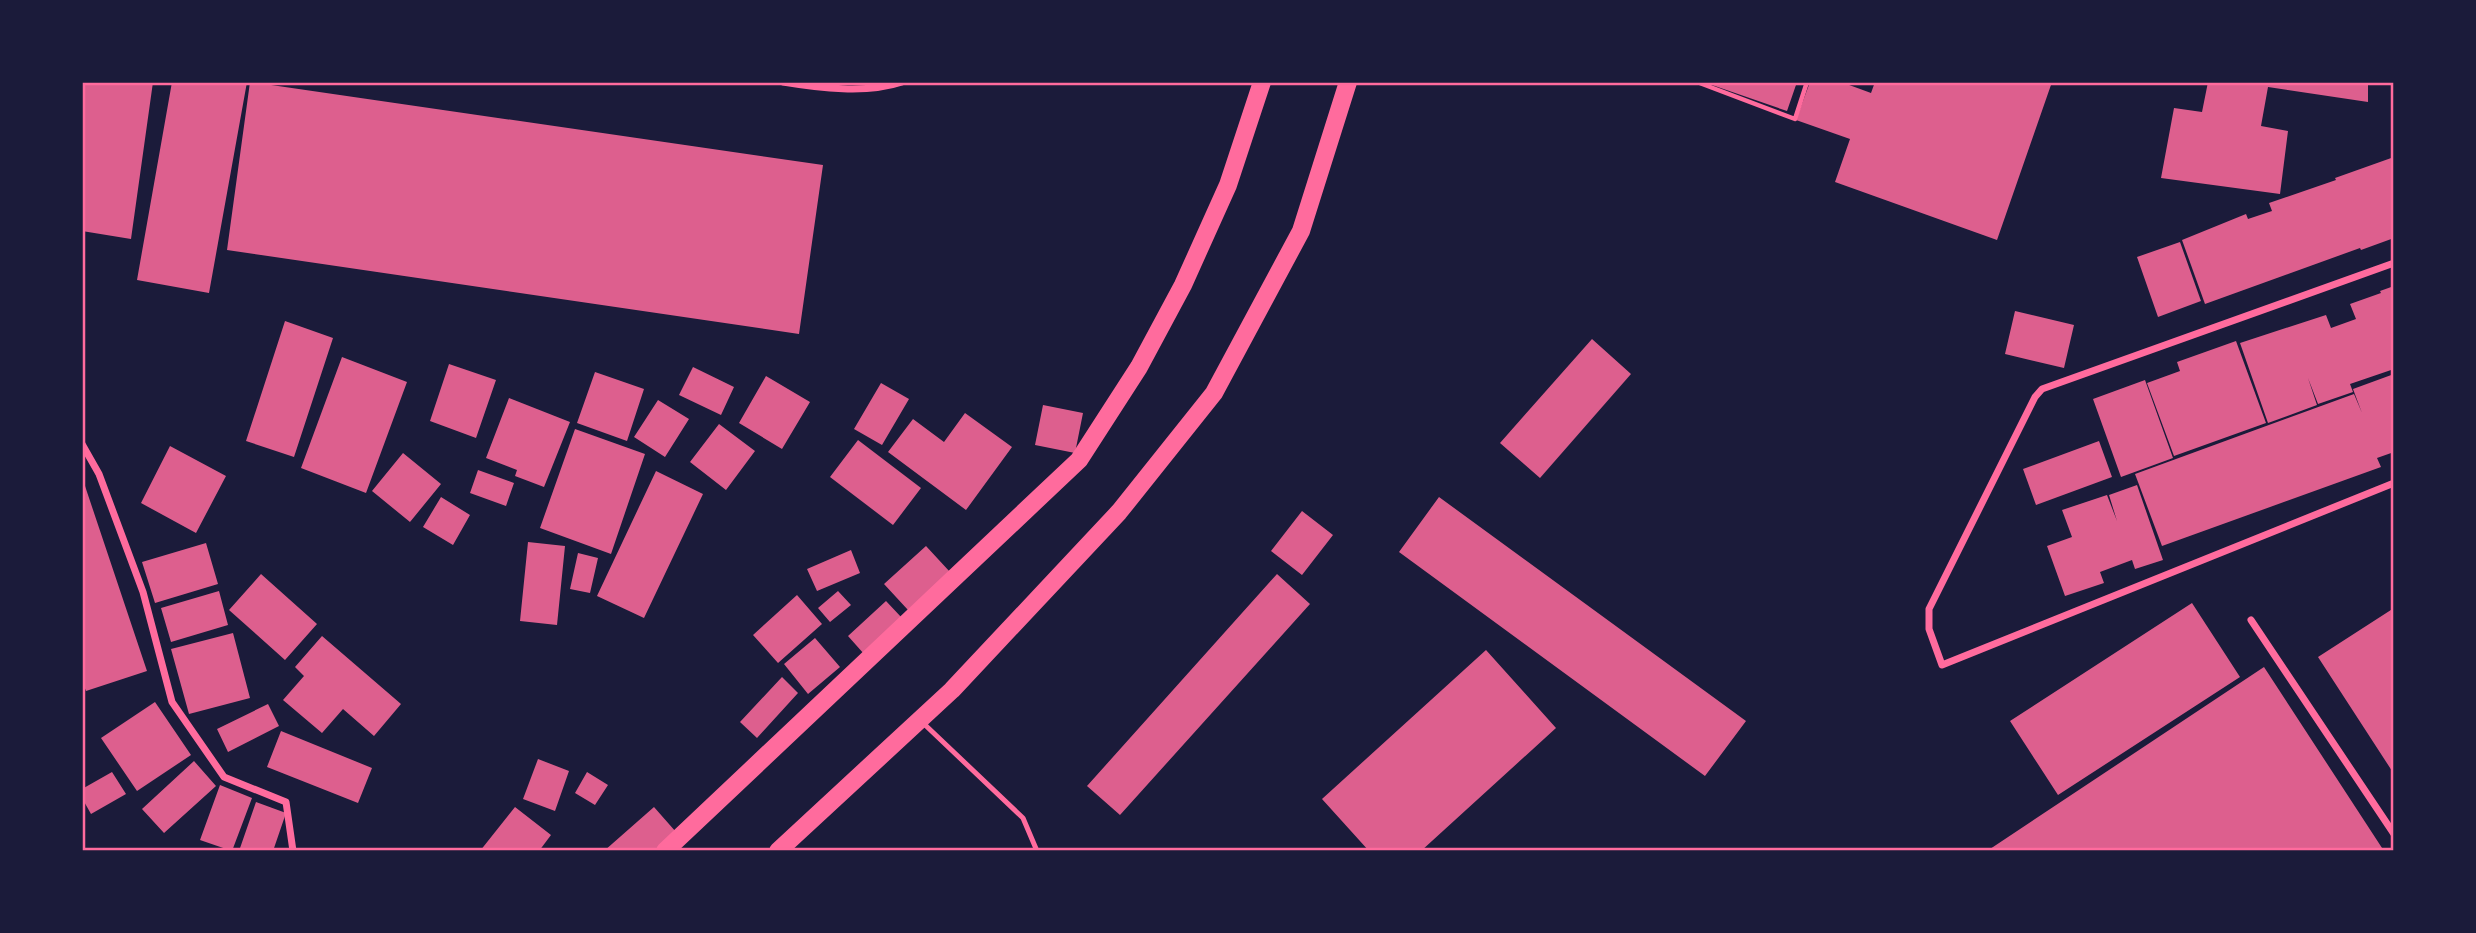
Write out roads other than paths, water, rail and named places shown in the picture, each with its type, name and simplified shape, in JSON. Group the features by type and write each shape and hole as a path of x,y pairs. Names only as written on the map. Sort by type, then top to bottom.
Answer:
{"main road":[{"path":"665,851 1079,460 1139,367 1183,285 1228,185 1262,82"},
{"path":"778,851 952,691 1119,512 1214,393 1301,231 1348,82"}],"street":[{"path":"783,82 818,88 887,87 902,82"},
{"path":"2394,263 2042,389 2035,397 1930,608 1929,629 1942,665 2394,483"},
{"path":"82,444 99,474 143,592 172,702 224,777 286,802 293,851"},
{"path":"2250,620 2394,834"}],"lane":[{"path":"919,719 1023,818 1037,851"}]}
